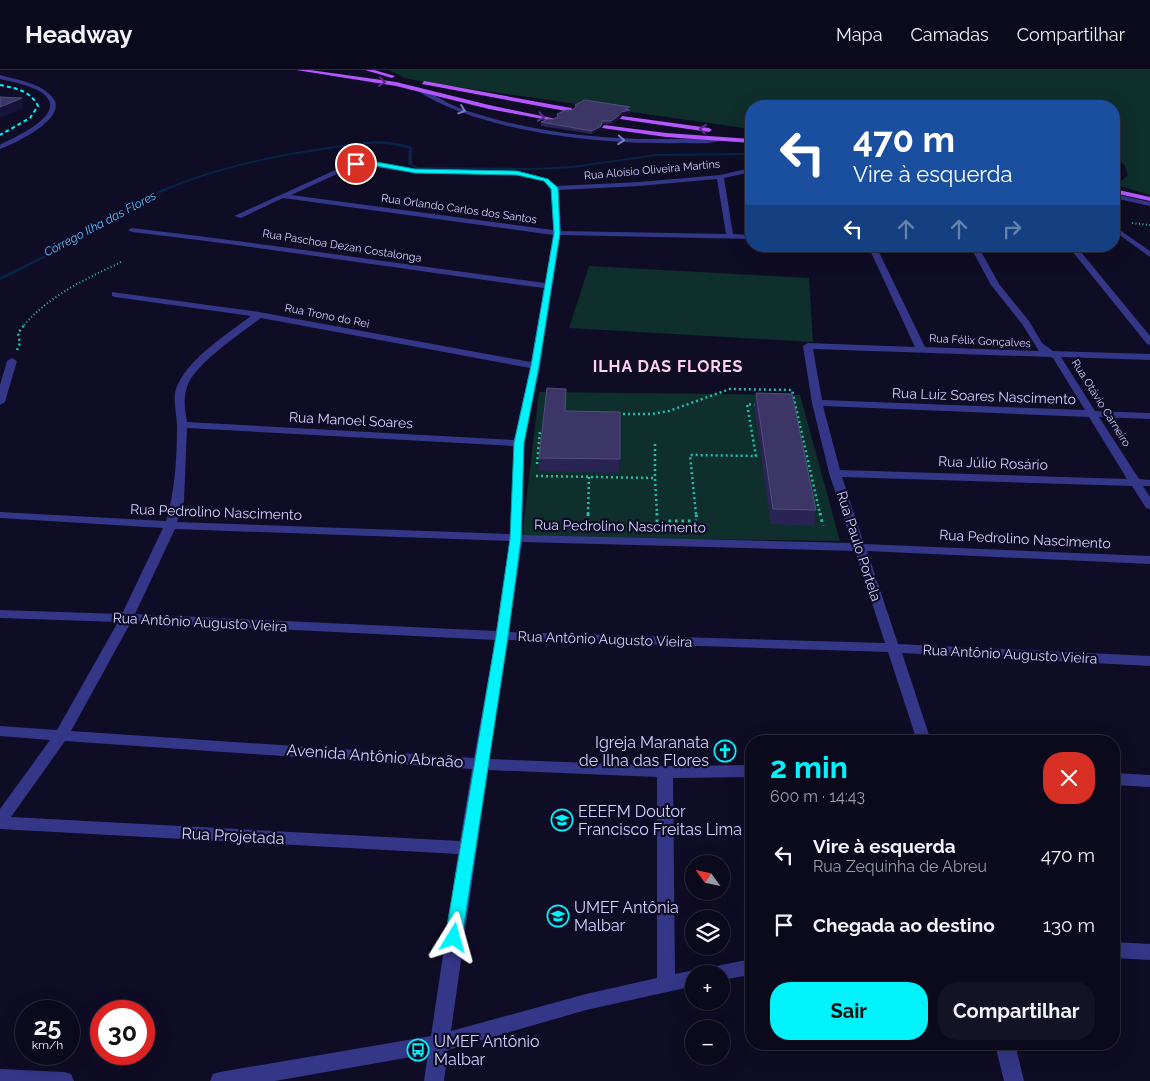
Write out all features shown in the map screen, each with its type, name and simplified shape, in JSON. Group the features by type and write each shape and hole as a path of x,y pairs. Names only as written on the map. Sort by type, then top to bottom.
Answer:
{"main road":[{"path":"299,70 419,85 571,110"},
{"path":"368,70 405,79"},
{"path":"419,85 472,104 553,119"},
{"path":"622,118 714,130"},
{"path":"604,127 659,134 745,141"},
{"path":"723,131 745,133"},
{"path":"1120,192 1150,199"}],"street":[{"path":"0,147 37,128 49,118 54,108 52,99 44,91 2,78"},
{"path":"419,85 440,102 466,112 544,130 644,141 719,139"},
{"path":"238,216 356,164 371,163 404,170 517,173 546,180 554,188 557,233 535,366 519,443 516,539 482,764 466,848 434,1081"},
{"name":"Rua Aloísio Oliveira Martins","path":"554,188 639,184 720,177 745,171"},
{"path":"720,177 730,236"},
{"name":"Rua Orlando Carlos dos Santos","path":"284,196 557,233 745,237"},
{"path":"1120,197 1150,204"},
{"name":"Rua Paschoa Dezan Costalonga","path":"132,230 236,242 378,264 548,286"},
{"path":"1120,232 1150,255"},
{"path":"875,252 921,349"},
{"name":"Rua Otávio Carneiro","path":"977,252 995,285 1026,323 1038,344 1045,351 1056,356 1150,506"},
{"path":"1077,252 1150,342"},
{"name":"Rua Trono do Rei","path":"114,294 259,314 535,366"},
{"path":"0,822 61,735 127,618 170,526 178,501 182,386 195,367 225,340 259,314"},
{"name":"Rua Félix Gonçalves","path":"808,346 921,349 1056,356 1150,357"},
{"name":"Rua Paulo Portela","path":"808,346 817,403 835,473 922,735"},
{"path":"0,402 12,362"},
{"name":"Rua Luiz Soares Nascimento","path":"817,403 1150,416"},
{"name":"Rua Manoel Soares","path":"182,425 519,443"},
{"name":"Rua Júlio Rosário","path":"835,473 1150,483"},
{"name":"Rua Pedrolino Nascimento","path":"0,515 111,524 516,539 858,547 1150,560"},
{"name":"Rua Antônio Augusto Vieira","path":"0,614 127,618 502,636 892,648 1150,661"},
{"name":"Avenida Antônio Abraão","path":"0,730 482,764 665,772 745,771"},
{"path":"665,772 666,983"},
{"path":"1120,779 1150,781"},
{"name":"Rua Projetada","path":"0,822 466,848"},
{"path":"1120,950 1150,952"},
{"path":"730,971 745,968"},
{"path":"220,1081 438,1044 586,1002 685,980"},
{"path":"1006,1050 1014,1081"},
{"path":"0,1078 64,1081"}],"path":[{"path":"12,362 20,343 18,333 47,301 70,286 121,262"},
{"path":"615,414 652,414 669,411 730,389 792,390 823,526"},
{"path":"655,444 657,521 697,521 690,455 756,456 747,404 766,405"},
{"path":"541,424 536,476 655,478"},
{"path":"560,522 588,523 589,477"}],"green space":[{"path":"389,70 1150,70 1150,195 1120,186 1120,182 1128,175 1124,164 1120,162 1120,100 745,100 745,128 405,78"},
{"path":"589,266 809,278 813,342 569,328"},
{"path":"539,392 800,395 840,541 522,537"}],"building":[{"path":"0,97 22,98 0,107"},
{"path":"585,100 630,107 625,109 630,110 621,112 611,121 602,121 601,126 592,131 541,122 554,119 558,116 557,114 566,110 572,110 576,107 575,105"},
{"path":"547,388 566,389 565,411 620,412 620,459 539,458"},
{"path":"756,393 792,394 816,510 773,509"}],"waterway":[{"name":"Córrego Ilha das Flores","path":"0,279 71,243 128,208 157,193 223,170 313,150 364,143 393,143 411,148 410,164 418,168 536,169 573,167 657,155 745,154"}],"railway":[{"path":"0,85 17,89 27,94 38,106 30,118 0,135"}],"place":[{"name":"Igreja Maranata de Ilha das Flores","path":"725,751"},
{"name":"EEEFM Doutor Francisco Freitas Lima","path":"562,820"},
{"name":"UMEF Antônia Malbar","path":"558,916"},
{"name":"UMEF Antônio Malbar","path":"418,1050"}],"district":[{"name":"ILHA DAS FLORES","path":"668,366"}],"route":[{"path":"356,164 371,163 404,170 429,172 528,174 546,180 554,188 557,233 535,366 519,443 516,539 482,764 466,848 454,938"}]}
